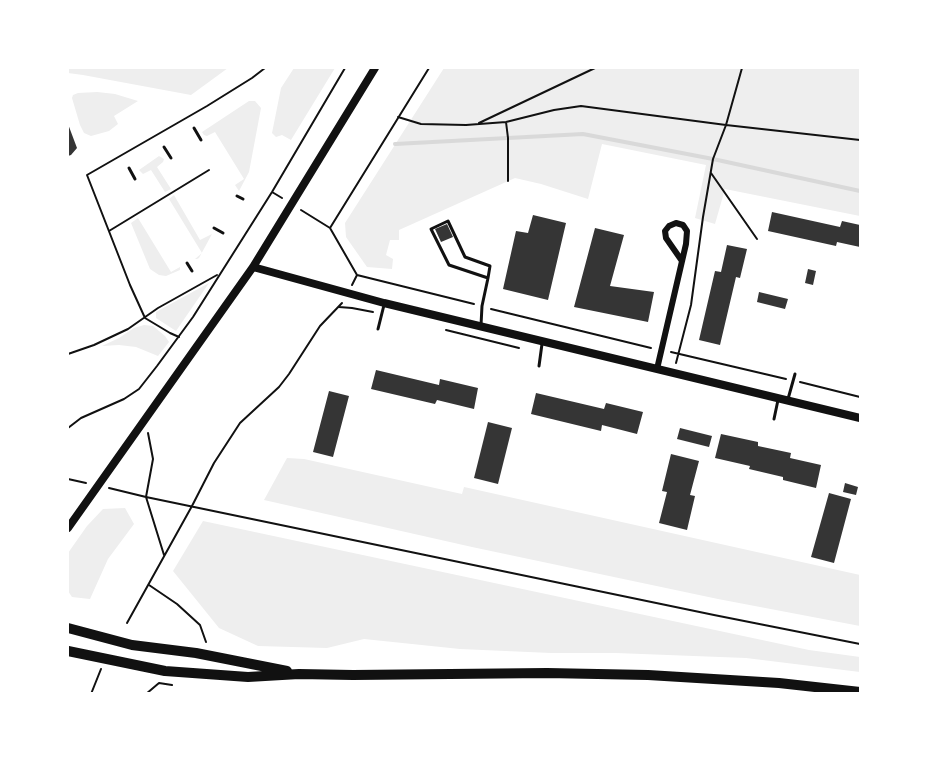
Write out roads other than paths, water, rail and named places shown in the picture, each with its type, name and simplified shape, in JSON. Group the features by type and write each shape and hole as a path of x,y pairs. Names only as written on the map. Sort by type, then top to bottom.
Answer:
{"highway":[{"path":"68,628 132,645 216,657 299,674"},
{"path":"68,651 165,671 248,677 299,674 648,675 779,683 861,692"}],"street":[{"path":"68,528 253,267 375,68"},
{"path":"657,369 686,244 687,231 683,225 676,223 665,231 666,238 682,261"},
{"path":"253,267 347,294 861,418"},
{"path":"68,517 77,513"}],"lane":[{"path":"194,128 201,140"},
{"path":"164,147 171,158"},
{"path":"129,168 135,179"},
{"path":"237,196 243,199"},
{"path":"481,327 482,306 488,278 490,266 465,257 448,221 431,229 449,265 488,278"},
{"path":"214,228 224,233"},
{"path":"187,263 192,271"},
{"path":"378,329 384,303"},
{"path":"539,366 543,342"},
{"path":"788,401 795,374"},
{"path":"774,419 778,398"}],"waterway":[{"path":"395,144 583,134 860,191"}]}
